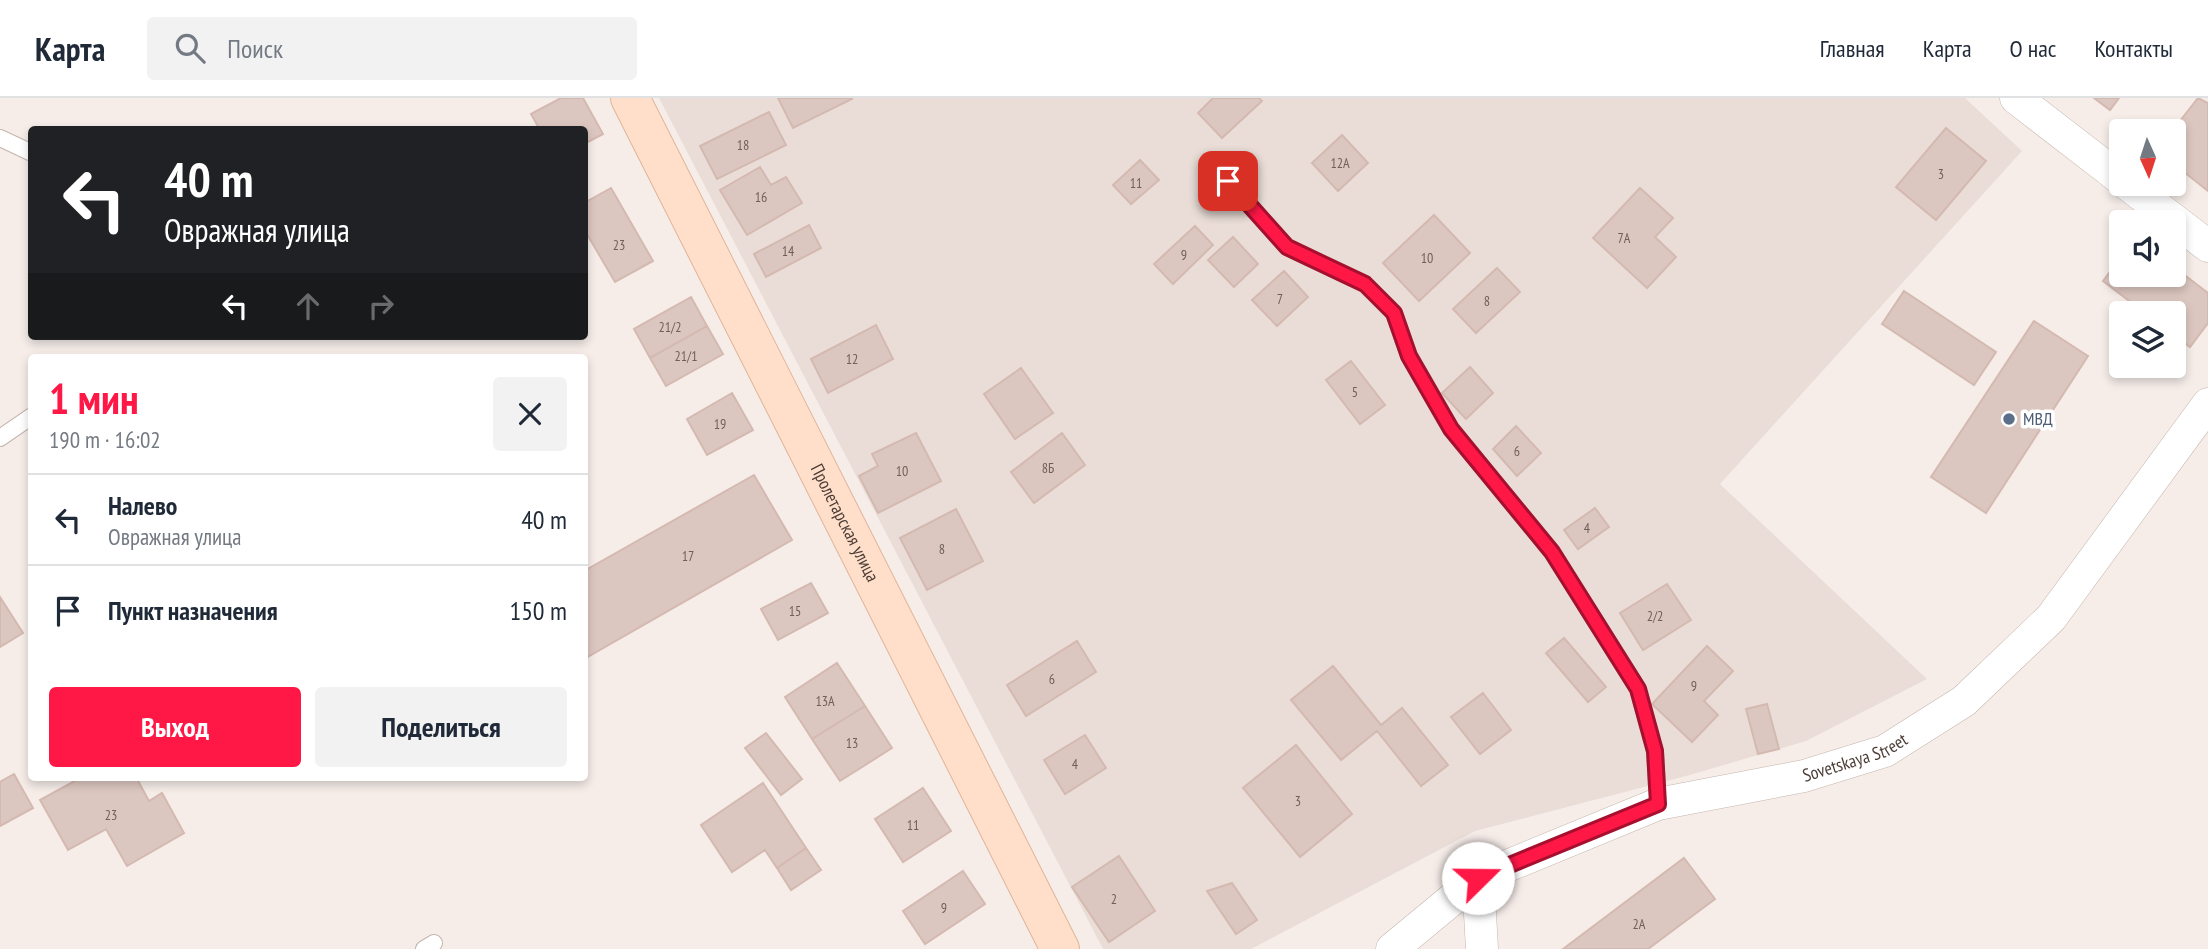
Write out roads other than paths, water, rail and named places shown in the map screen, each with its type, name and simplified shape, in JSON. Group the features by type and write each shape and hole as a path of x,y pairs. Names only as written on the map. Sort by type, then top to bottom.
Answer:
{"street":[{"name":"Пролетарская улица","path":"630,98 1060,949"},
{"path":"2016,98 2109,170"},
{"path":"2143,196 2208,246"},
{"name":"Sovetskaya Street","path":"1392,949 1478,878 1658,804 1804,776 1885,751 1964,701 2051,618 2208,404"},
{"path":"1478,878 1482,949"}],"lane":[{"path":"0,138 28,151"},
{"path":"1228,181 1287,247 1365,284 1394,313 1409,356 1451,429 1552,552 1638,689 1655,751 1658,804"},
{"path":"0,438 28,419"}],"place":[{"name":"МВД","path":"2009,419"}]}
